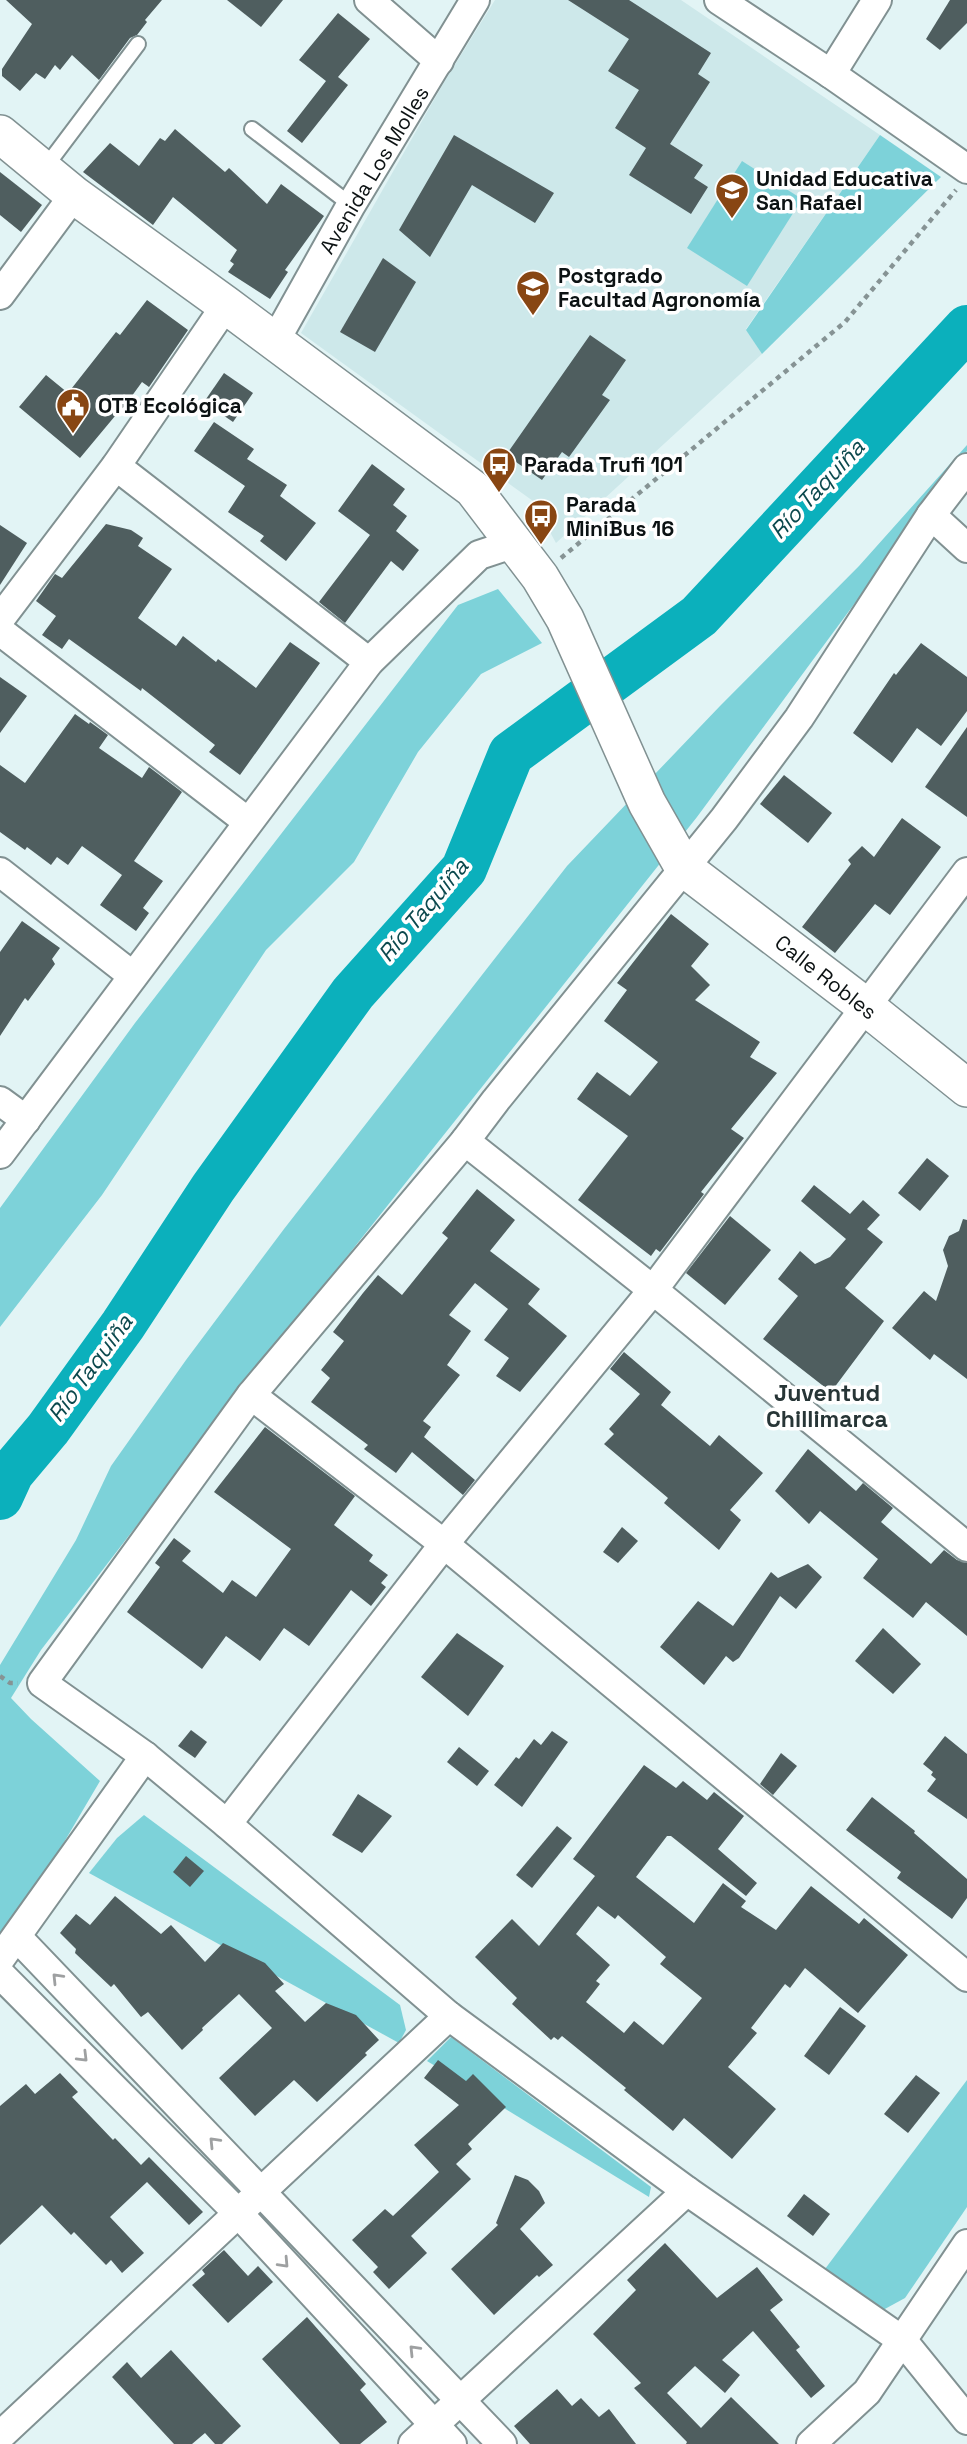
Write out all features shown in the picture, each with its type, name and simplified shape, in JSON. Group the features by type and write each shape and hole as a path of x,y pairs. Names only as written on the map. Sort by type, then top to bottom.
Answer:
{"street":[{"path":"369,0 439,61"},
{"name":"Avenida Los Molles","path":"275,341 351,205 475,0"},
{"path":"719,0 831,74 963,178"},
{"path":"831,74 877,0"},
{"path":"0,134 74,195 473,489 540,577 565,619 647,803 684,868"},
{"path":"0,295 74,195"},
{"path":"0,619 116,466 226,305"},
{"path":"116,466 369,662"},
{"path":"967,468 931,515 799,718 724,819 465,1141 251,1395 42,1683 145,1756 228,1824 449,2016 687,2191 903,2341 967,2420"},
{"path":"931,515 967,548"},
{"path":"0,1154 369,662 479,555 515,543"},
{"path":"0,631 248,822"},
{"name":"Calle Robles","path":"684,868 865,1006 967,1088"},
{"path":"0,872 133,976"},
{"path":"228,1824 444,1544 653,1290 967,872"},
{"path":"0,1101 26,1120"},
{"path":"465,1141 653,1290 967,1548"},
{"path":"251,1395 444,1544 967,1977"},
{"path":"0,1959 145,1756"},
{"path":"17,1937 502,2444"},
{"path":"0,1974 238,2213 443,2434"},
{"path":"0,2436 449,2016"},
{"path":"413,2444 443,2434 461,2399 687,2191"},
{"path":"811,2444 867,2392 967,2244"}],"lane":[{"path":"44,169 138,44"},
{"path":"251,129 351,205"}],"path":[{"path":"540,577 845,322 963,178"}],"shaded area":[{"name":"Postgrado Facultad Agronomía","path":"495,0 681,0 880,135 746,329 762,354 556,543 533,501 301,333 443,84"},
{"path":"880,135 941,177 762,354 746,330"},
{"path":"742,161 802,199 747,286 687,248"},
{"path":"967,445 967,451 697,817 247,1382 41,1650 11,1698 100,1781 43,1878 0,1936 0,1665 76,1540 111,1466 284,1229 567,866 859,566"},
{"path":"498,589 542,643 481,674 418,752 354,862 266,950 102,1195 0,1327 0,1208 135,1023 458,605"},
{"path":"144,1815 400,2005 406,2030 399,2043 89,1873 117,1838"},
{"path":"451,2037 651,2187 649,2197 427,2061"},
{"path":"967,2080 967,2207 905,2298 883,2310 825,2269"}],"building":[{"path":"6,0 162,0 99,80 72,55 60,70 55,65 45,79 36,73 20,91 2,76 2,69 32,24"},
{"path":"227,0 283,0 261,27"},
{"path":"568,0 629,0 711,53 698,74 710,82 670,144 703,165 694,178 708,187 691,214 629,175 646,148 615,128 639,90 608,71 629,39"},
{"path":"950,0 967,0 967,23 940,50 926,39"},
{"path":"338,13 370,39 338,77 348,85 302,143 287,131 326,81 299,60"},
{"path":"175,129 225,172 229,168 267,204 281,184 324,216 285,270 288,272 270,299 228,272 234,264 230,261 237,250 173,197 153,225 83,172 110,143 139,166 160,138 165,141"},
{"path":"454,135 554,193 535,223 472,185 430,257 399,230"},
{"path":"0,172 42,205 21,232 0,215"},
{"path":"383,258 416,282 375,352 340,332"},
{"path":"147,300 188,330 149,387 142,382 80,458 19,407 46,375 68,393 116,332 120,335"},
{"path":"590,335 626,360 602,395 610,400 569,457 562,452 542,480 506,455"},
{"path":"224,373 253,393 233,422 204,402"},
{"path":"214,422 254,449 247,459 287,485 280,496 316,523 286,561 260,541 264,536 228,512 245,486 194,451"},
{"path":"372,464 405,489 393,505 407,516 396,531 419,550 403,571 391,561 345,623 319,602 370,535 338,511"},
{"path":"106,524 131,530 143,538 138,546 172,569 138,618 176,646 183,636 256,688 290,642 320,663 240,775 209,752 215,745 142,688 141,691 69,639 62,649 42,635 56,616 36,601 55,574 62,578"},
{"path":"0,525 27,543 0,585"},
{"path":"921,643 967,677 967,711 941,746 917,728 892,763 853,733 894,673 896,675"},
{"path":"0,677 27,696 0,733"},
{"path":"75,714 108,735 99,748 142,778 149,767 182,792 134,861 163,881 143,908 149,913 136,931 100,905 122,875 82,846 68,865 57,857 51,865 0,832 0,765 25,783"},
{"path":"967,727 967,817 925,787"},
{"path":"784,775 832,813 808,843 760,804"},
{"path":"902,818 941,847 890,915 875,904 835,953 802,927 851,864 848,860 862,846 874,857"},
{"path":"671,914 709,944 691,966 710,985 695,1000 760,1042 750,1057 777,1073 731,1129 744,1138 701,1192 704,1194 660,1252 656,1249 651,1256 578,1200 628,1136 577,1099 597,1072 630,1096 658,1062 604,1021 627,990 617,983"},
{"path":"22,921 60,948 52,959 55,964 28,1001 25,998 0,1036 0,952"},
{"path":"927,1158 949,1176 920,1211 898,1193"},
{"path":"814,1185 850,1214 863,1200 880,1215 867,1229 883,1242 845,1288 884,1321 831,1392 763,1339 798,1296 778,1279 800,1251 815,1264 830,1257 846,1239 801,1201"},
{"path":"477,1189 515,1220 490,1251 540,1289 528,1304 567,1336 520,1392 496,1376 509,1358 484,1340 508,1309 475,1283 449,1315 471,1331 447,1365 460,1375 423,1421 431,1427 424,1437 475,1480 463,1495 412,1452 396,1473 364,1449 368,1445 311,1402 330,1378 321,1370 344,1341 333,1332 363,1293 378,1275 402,1295 448,1238 442,1233"},
{"path":"730,1216 771,1250 725,1305 686,1273"},
{"path":"963,1219 967,1220 967,1379 934,1354 930,1360 892,1328 924,1291 936,1301 948,1266 943,1250 949,1236 959,1231"},
{"path":"624,1352 671,1392 661,1405 710,1446 719,1435 763,1473 730,1510 741,1520 719,1550 664,1503 668,1498 604,1444 614,1434 609,1429 640,1394 610,1369"},
{"path":"265,1427 355,1496 334,1525 373,1555 369,1561 388,1575 381,1583 386,1587 371,1606 351,1590 309,1646 284,1628 260,1661 226,1636 202,1669 127,1612 160,1567 155,1563 174,1538 191,1551 182,1561 223,1593 232,1580 256,1597 291,1549 214,1492"},
{"path":"808,1449 856,1491 863,1483 893,1508 881,1522 931,1564 944,1550 957,1560 967,1563 967,1636 926,1602 913,1618 863,1578 878,1559 820,1511 809,1524 775,1491"},
{"path":"622,1527 638,1541 618,1563 603,1552"},
{"path":"808,1564 822,1577 796,1609 780,1596 739,1658 733,1662 726,1656 704,1685 660,1647 698,1601 733,1626 771,1572 778,1578"},
{"path":"883,1628 921,1664 893,1694 855,1661"},
{"path":"457,1633 504,1666 468,1716 421,1677"},
{"path":"191,1730 207,1742 195,1758 178,1746"},
{"path":"552,1731 568,1742 522,1807 494,1785 534,1739 541,1745"},
{"path":"945,1736 967,1754 967,1819 927,1791 936,1779 931,1775 933,1772 923,1764"},
{"path":"459,1747 489,1771 477,1786 447,1762"},
{"path":"781,1753 797,1766 773,1795 760,1784"},
{"path":"644,1765 676,1788 683,1781 707,1800 714,1792 744,1816 718,1849 757,1883 746,1896 671,1836 667,1836 636,1877 694,1923 723,1883 746,1901 741,1907 776,1930 811,1886 859,1924 864,1918 908,1955 858,2013 805,1968 790,1988 785,1984 751,2028 757,2033 728,2067 776,2109 732,2159 684,2118 673,2131 624,2090 626,2088 562,2036 558,2040 554,2037 551,2040 512,2004 517,1998 475,1957 512,1919 539,1946 595,1876 573,1859","holes":["598,1906 615,1919 618,1915 666,1957 660,1964 702,1998 663,2045 634,2021 624,2033 586,2002 600,1984 596,1981 610,1965 576,1934"]},
{"path":"358,1794 392,1816 362,1853 332,1835"},
{"path":"872,1797 915,1831 914,1833 967,1879 967,1898 952,1919 897,1878 901,1872 846,1830"},
{"path":"557,1826 572,1838 532,1888 516,1875"},
{"path":"186,1856 204,1871 190,1887 173,1872"},
{"path":"115,1896 161,1934 171,1925 205,1962 223,1943 265,1963 284,1984 275,1991 305,2022 326,2003 356,2015 379,2040 365,2053 367,2055 317,2102 294,2080 255,2116 219,2078 272,2028 239,1994 182,2050 148,2012 141,2017 114,1984 111,1987 75,1953 76,1949 60,1933 76,1914 90,1925"},
{"path":"840,2007 866,2026 829,2075 804,2056"},
{"path":"438,2060 466,2081 473,2074 506,2107 468,2144 472,2149 456,2164 471,2179 411,2236 427,2253 389,2289 373,2272 378,2267 352,2240 385,2209 393,2216 439,2172 414,2145 459,2105 424,2078"},
{"path":"60,2073 78,2092 72,2097 113,2140 115,2138 141,2165 149,2157 203,2212 189,2225 147,2182 110,2217 144,2253 122,2273 111,2260 106,2265 74,2232 71,2235 42,2205 0,2245 0,2106 26,2084 35,2094"},
{"path":"916,2075 940,2093 908,2133 884,2114"},
{"path":"515,2175 528,2180 539,2191 545,2203 520,2229 553,2265 539,2277 537,2275 494,2315 451,2269 498,2225 496,2223"},
{"path":"804,2194 830,2214 813,2236 787,2216"},
{"path":"665,2243 717,2298 757,2267 783,2300 770,2310 800,2347 796,2350 825,2386 811,2398 753,2331 722,2360 740,2375 725,2393 695,2366 667,2393 701,2428 731,2397 779,2444 686,2444 634,2388 641,2383 593,2334 636,2290 627,2280"},
{"path":"224,2250 248,2276 258,2266 273,2282 228,2323 192,2285 205,2274 202,2270"},
{"path":"307,2317 366,2384 360,2390 387,2422 360,2444 340,2444 262,2359"},
{"path":"171,2350 241,2426 222,2444 215,2444 205,2433 192,2444 174,2444 112,2377 127,2362 141,2378"},
{"path":"557,2389 572,2406 581,2398 599,2417 609,2409 636,2444 530,2444 514,2426"}],"waterway":[{"name":"Río Taquiña","path":"0,1497 11,1473 48,1429 123,1325 213,1188 353,993 464,869 511,754 699,616 967,328"}],"place":[{"name":"Unidad Educativa San Rafael","path":"732,220"},
{"name":"Postgrado Facultad Agronomía","path":"533,317"},
{"name":"OTB Ecológica","path":"73,435"},
{"name":"Parada Trufi 101","path":"499,494"},
{"name":"Parada MiniBus 16","path":"541,546"}],"district":[{"name":"Juventud Chillimarca","path":"827,1406"}]}
